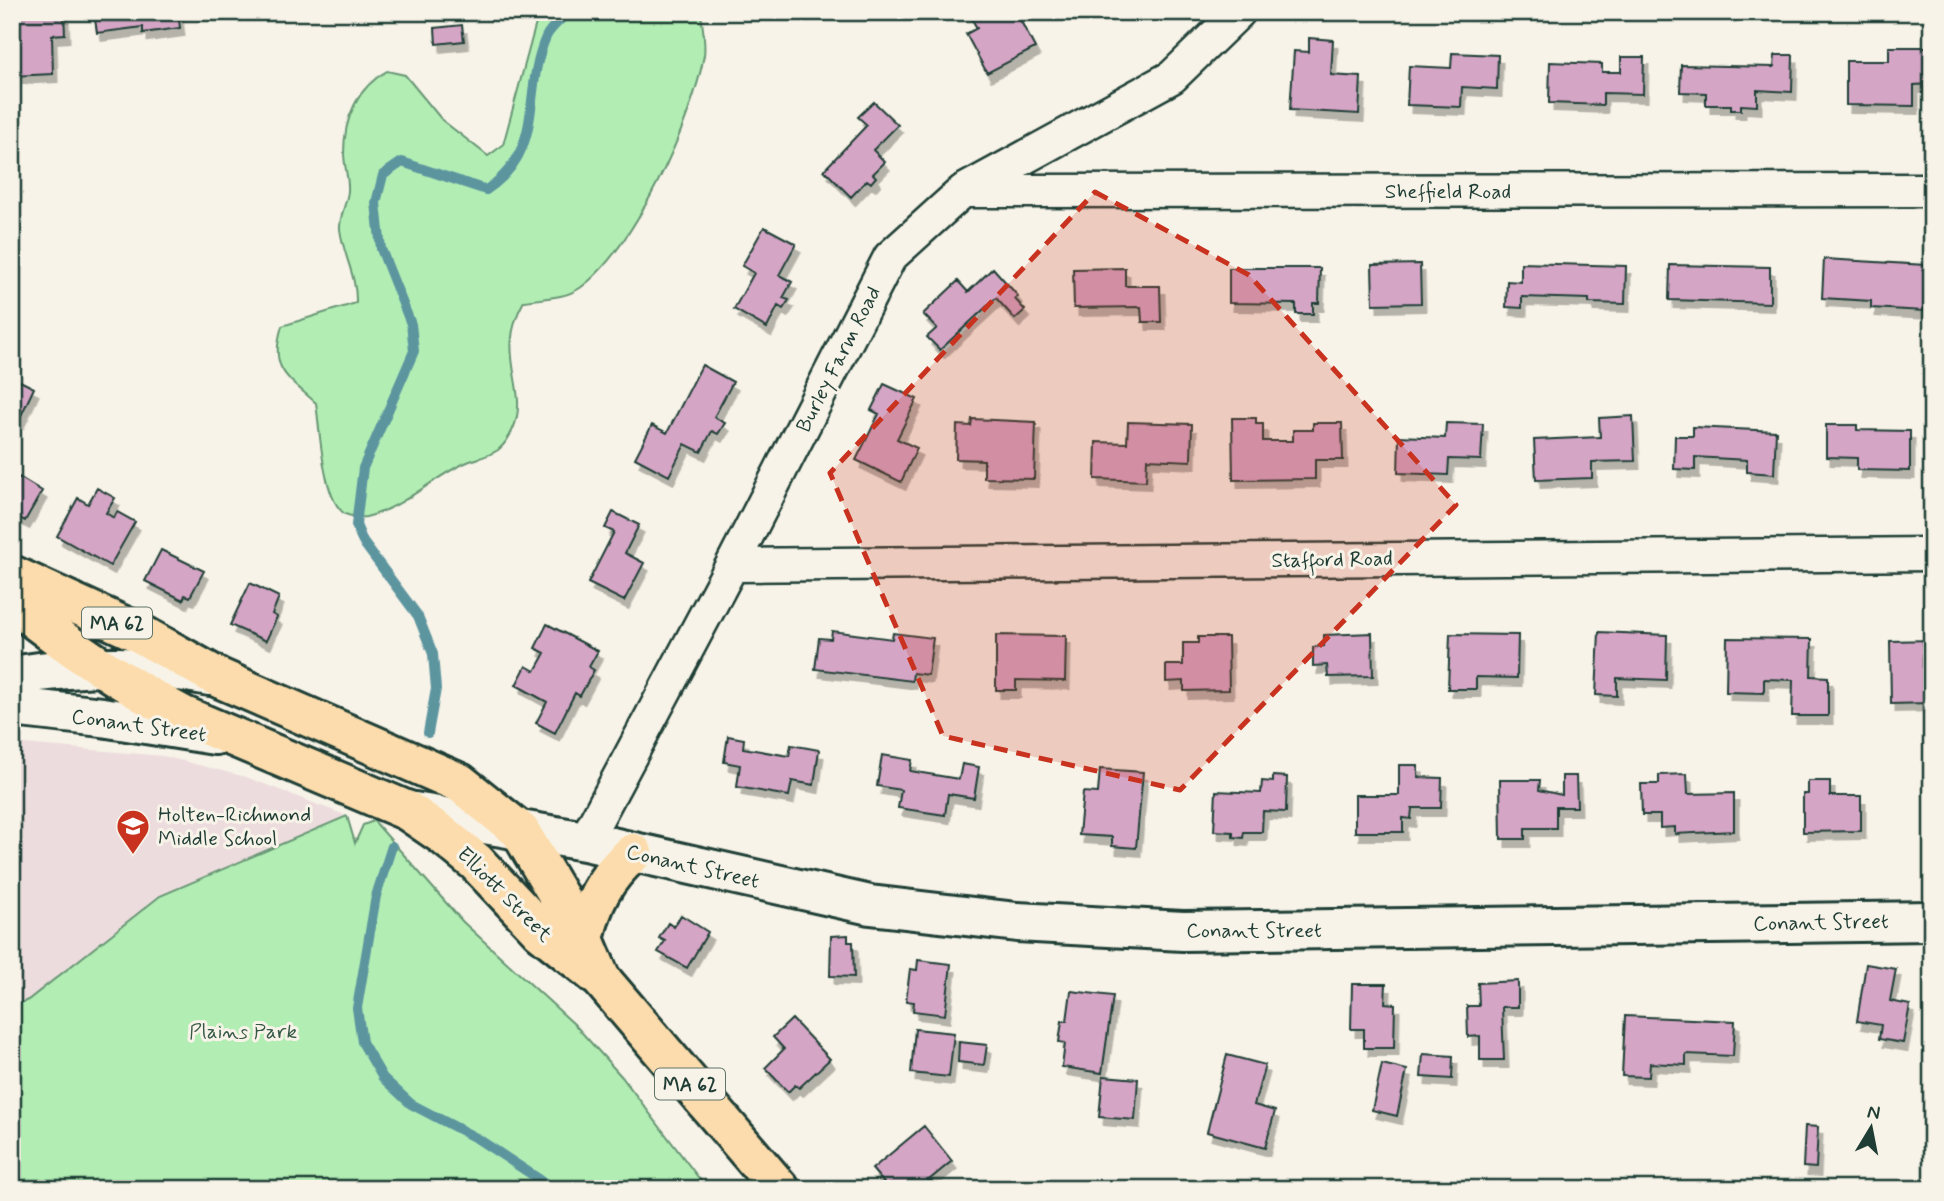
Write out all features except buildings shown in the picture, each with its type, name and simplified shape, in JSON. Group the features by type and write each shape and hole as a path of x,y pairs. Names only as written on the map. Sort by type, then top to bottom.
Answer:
{"main road":[{"name":"MA 62","path":"12,575 137,632 219,678"},
{"name":"MA 62","path":"12,602 101,668 184,716 237,739"},
{"name":"Conant Street","path":"12,677 151,666 219,678 460,782 585,841"},
{"name":"Conant Street","path":"12,707 102,717 237,739 408,811 585,841 870,905 1017,922 1105,928 1208,930 1932,921"},
{"name":"Elliott Street","path":"460,782 520,831 584,939 601,979"},
{"name":"Elliott Street","path":"408,811 476,862 541,931 601,979 780,1189"},
{"path":"584,939 590,911 601,887 614,869 633,853"}],"street":[{"name":"Burley Farm Road","path":"585,841 732,565 890,257 963,191 1172,77 1240,12"},
{"name":"Sheffield Road","path":"963,191 1932,190"},
{"name":"Stafford Road","path":"732,565 1932,554"}],"highlighted area":[{"path":"1095,192 1249,275 1456,505 1180,790 943,736 830,473"}],"shaded area":[{"name":"Holten-Richmond Middle School","path":"12,743 163,756 246,777 347,816 160,896 28,1000 12,1005"}],"green space":[{"path":"539,12 701,12 704,55 688,113 640,214 621,245 600,270 574,292 524,301 515,321 512,339 517,414 512,432 502,446 494,453 451,470 404,501 379,513 364,517 345,514 337,506 327,479 316,403 283,370 279,362 278,341 282,326 356,303 356,293 340,229 348,191 344,153 346,128 354,105 368,86 387,71 405,75 442,120 488,156 503,145"},
{"name":"Plains Park","path":"347,816 355,843 363,825 374,821 463,922 575,1025 622,1077 707,1189 12,1189 12,1006 28,1000 160,896"}],"waterway":[{"path":"428,733 436,689 433,654 418,616 363,542 356,525 363,468 414,351 411,324 381,249 376,203 383,175 402,162 486,190 505,174 518,157 525,139 539,58 546,37 568,12"},
{"path":"392,846 376,896 357,1008 362,1042 383,1078 411,1104 478,1139 554,1189"}],"place":[{"name":"Holten-Richmond Middle School","path":"133,856"}]}
